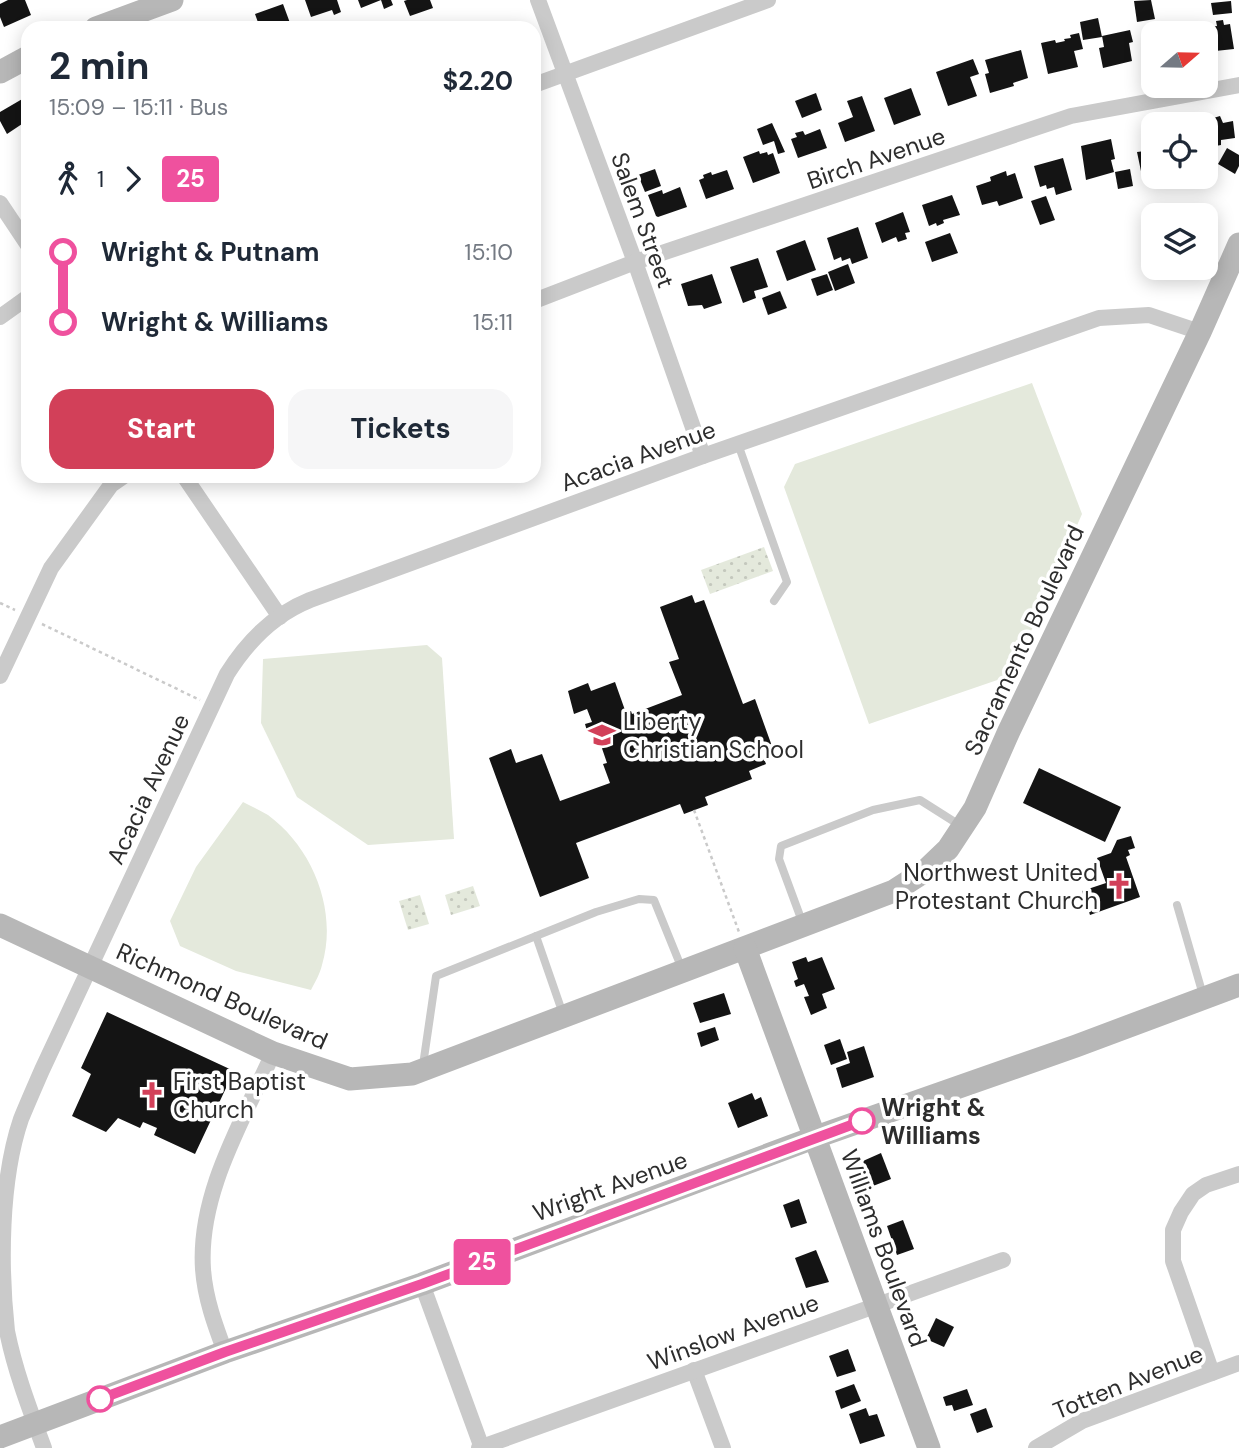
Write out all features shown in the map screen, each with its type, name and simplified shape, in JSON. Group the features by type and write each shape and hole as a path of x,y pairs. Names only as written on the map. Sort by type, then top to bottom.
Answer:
{"street":[{"path":"115,21 172,0"},
{"name":"Salem Street","path":"538,0 703,456"},
{"path":"541,83 768,0"},
{"path":"0,72 21,61"},
{"name":"Birch Avenue","path":"541,298 635,262 1071,116 1239,85"},
{"path":"0,203 21,234"},
{"name":"Sacramento Boulevard","path":"745,948 878,899 910,883 948,849 963,828 975,808 1009,731 1200,332 1239,244"},
{"path":"0,317 21,302"},
{"name":"Acacia Avenue","path":"44,1448 6,1330 1,1297 0,1251 4,1205 8,1173 21,1120 227,674 243,650 280,617 310,600 703,456 1099,318 1149,315 1200,332"},
{"path":"0,676 51,568 114,483"},
{"path":"189,483 280,617"},
{"name":"Richmond Boulevard","path":"0,925 273,1053 350,1079 412,1074 745,948"},
{"name":"Williams Boulevard","path":"745,948 929,1448"},
{"name":"Wright Avenue","path":"0,1437 225,1352 422,1284 1239,985"},
{"path":"225,1352 203,1269 205,1224 216,1184 273,1053"},
{"path":"1212,1373 1172,1261 1173,1230 1193,1194 1206,1185 1239,1174"},
{"name":"Winslow Avenue","path":"481,1448 1003,1260"},
{"path":"422,1284 481,1448"},
{"name":"Totten Avenue","path":"1037,1448 1082,1422 1239,1363"},
{"path":"694,1370 723,1448"}],"lane":[{"path":"738,444 788,582 774,601"},
{"path":"804,926 779,859 781,846 873,810 920,800 963,828"},
{"path":"422,1070 436,976 537,936 639,899 654,900 683,972"},
{"path":"1177,905 1204,998"},
{"path":"537,936 564,1016"}],"path":[{"path":"0,603 15,610"},
{"path":"39,622 200,700"},
{"path":"695,810 745,948"}],"shaded area":[{"path":"1032,383 1082,514 1012,675 869,724 784,487 795,464"},
{"path":"764,547 773,571 710,594 701,570"},
{"path":"427,645 442,658 454,839 368,845 297,797 261,723 263,659"},
{"path":"243,802 268,815 284,829 298,845 318,882 327,923 326,944 321,968 311,990 236,971 180,946 170,921 196,867"},
{"path":"473,886 480,906 451,915 445,895"},
{"path":"420,895 429,924 408,930 399,901"}],"building":[{"path":"8,0 25,0 31,15 4,27 0,17 0,4"},
{"path":"305,0 337,0 341,12 334,15 332,10 311,17"},
{"path":"358,0 381,0 361,8"},
{"path":"381,0 391,0 393,5 384,9"},
{"path":"430,0 433,8 410,16 404,1"},
{"path":"1151,0 1155,19 1137,22 1134,1"},
{"path":"1231,1 1232,13 1213,15 1211,3"},
{"path":"283,4 289,21 258,21 255,14"},
{"path":"1098,18 1102,37 1083,40 1080,22"},
{"path":"1223,20 1224,25 1230,24 1234,49 1218,51 1216,21"},
{"path":"1130,30 1133,42 1129,43 1132,61 1103,68 1099,48 1104,47 1102,36"},
{"path":"1079,33 1083,49 1074,51 1078,67 1048,74 1041,43 1065,41 1064,39 1071,38 1070,35"},
{"path":"1021,50 1028,78 1013,83 1014,86 990,93 985,60"},
{"path":"973,59 979,74 970,77 977,96 948,106 936,72"},
{"path":"911,88 921,115 894,125 884,98"},
{"path":"816,93 822,110 802,118 795,101"},
{"path":"862,96 875,131 845,142 838,123 853,117 847,101"},
{"path":"21,100 21,125 7,134 0,121 0,112"},
{"path":"1218,117 1223,123 1233,121 1235,138 1221,140 1221,145 1218,146"},
{"path":"772,123 785,152 778,154 774,141 763,145 757,129"},
{"path":"820,129 827,148 798,158 791,139 797,137 795,133 803,131 805,135"},
{"path":"1111,139 1115,159 1111,160 1114,172 1086,180 1081,146"},
{"path":"1227,148 1239,155 1239,166 1235,174 1218,164"},
{"path":"759,151 760,154 773,153 780,173 753,183 743,157"},
{"path":"1137,152 1141,152 1141,171"},
{"path":"1063,158 1072,190 1056,195 1054,187 1040,187 1034,166"},
{"path":"655,169 661,186 645,192 638,175"},
{"path":"1130,169 1133,186 1118,189 1115,172"},
{"path":"727,170 734,189 706,199 699,180 711,172 712,175"},
{"path":"1006,171 1007,176 1015,173 1023,198 999,206 997,201 982,205 976,186 991,181 990,177"},
{"path":"680,187 687,207 656,216 648,195 662,190 663,194"},
{"path":"952,195 960,215 943,220 944,223 937,226 936,223 929,226 922,205"},
{"path":"1046,196 1055,220 1040,225 1031,201"},
{"path":"903,212 910,232 905,233 907,239 898,242 896,237 882,243 875,223"},
{"path":"858,227 868,258 852,264 850,258 842,261 841,257 834,260 827,238"},
{"path":"950,233 958,253 932,262 925,242"},
{"path":"805,240 816,270 787,281 776,251"},
{"path":"758,258 768,287 754,291 756,298 743,303 730,267"},
{"path":"848,264 855,283 835,291 828,272"},
{"path":"712,274 722,303 704,309 702,305 688,306 681,284"},
{"path":"827,274 833,290 817,296 811,279"},
{"path":"780,291 787,308 768,315 762,298"},
{"path":"692,595 695,603 704,600 743,704 755,699 773,749 762,753 766,764 749,771 752,779 705,797 708,805 684,814 680,804 576,843 589,878 540,897 489,758 511,749 516,763 542,754 560,801 610,783 603,764 607,763 595,728 587,731 585,724 592,722 587,709 574,714 568,691 588,683 591,691 615,682 626,713 631,711 632,714 682,695 669,662 679,659 660,607"},
{"path":"1039,768 1121,807 1105,842 1023,803"},
{"path":"1131,836 1135,848 1128,850 1130,855 1126,857 1140,897 1090,915 1082,891 1106,883 1097,858 1111,853 1117,840"},
{"path":"806,957 808,962 822,957 835,989 822,994 827,1008 811,1015 804,997 809,996 804,984 796,987 794,981 798,979 792,962"},
{"path":"724,993 731,1014 700,1023 693,1003"},
{"name":"First Baptist Church","path":"107,1012 234,1071 195,1154 154,1135 157,1128 143,1122 140,1128 118,1118 106,1132 72,1116 91,1074 81,1068"},
{"path":"715,1027 719,1040 701,1047 697,1033"},
{"path":"840,1039 847,1059 831,1065 824,1045"},
{"path":"864,1046 874,1077 842,1088 836,1068 850,1063 847,1052"},
{"path":"752,1093 755,1100 761,1097 768,1116 738,1128 728,1103"},
{"path":"881,1153 891,1179 873,1186 863,1161"},
{"path":"799,1199 807,1223 791,1228 783,1205"},
{"path":"903,1220 914,1249 897,1255 887,1226"},
{"path":"816,1250 829,1282 806,1288 795,1258"},
{"path":"936,1318 954,1327 944,1347 926,1339"},
{"path":"848,1349 856,1371 837,1377 829,1356"},
{"path":"854,1384 861,1401 841,1409 835,1391"},
{"path":"967,1389 973,1405 954,1411 952,1405 946,1406 943,1397"},
{"path":"866,1408 869,1416 877,1414 885,1436 860,1444 849,1414"},
{"path":"986,1408 993,1427 977,1433 970,1414"}],"bus line":[{"name":"25","path":"100,1399 225,1352 422,1284 862,1121"}],"place":[{"name":"Liberty Christian School","path":"602,735"},
{"name":"Northwest United Protestant Church","path":"1119,886"},
{"name":"First Baptist Church","path":"152,1095"},
{"name":"Wright & Williams","path":"862,1121"}]}
